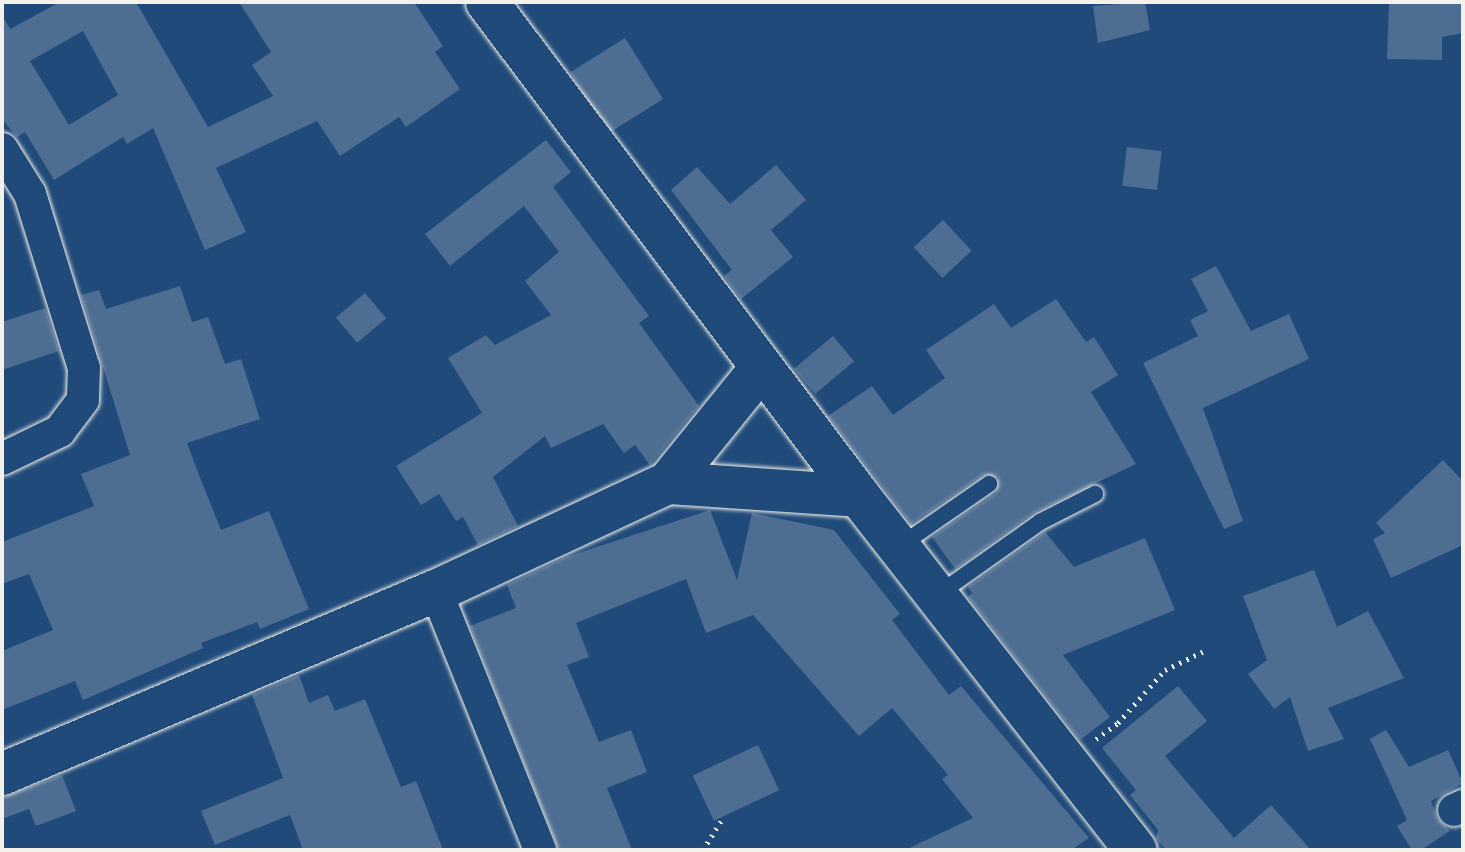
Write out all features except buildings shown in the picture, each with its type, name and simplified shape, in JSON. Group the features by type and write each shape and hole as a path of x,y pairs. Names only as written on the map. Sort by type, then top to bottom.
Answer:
{"street":[{"path":"487,2 935,596 1136,850"},
{"path":"2,149 30,194 84,379 83,400 60,431 2,459"},
{"path":"2,774 436,591 668,483 761,368"},
{"path":"668,483 859,496"},
{"path":"436,591 540,850"}],"lane":[{"path":"898,547 989,484"},
{"path":"935,596 1040,522 1095,494"}],"path":[{"path":"1066,761 1118,723 1165,670 1204,651"},
{"path":"703,850 721,821"}]}
